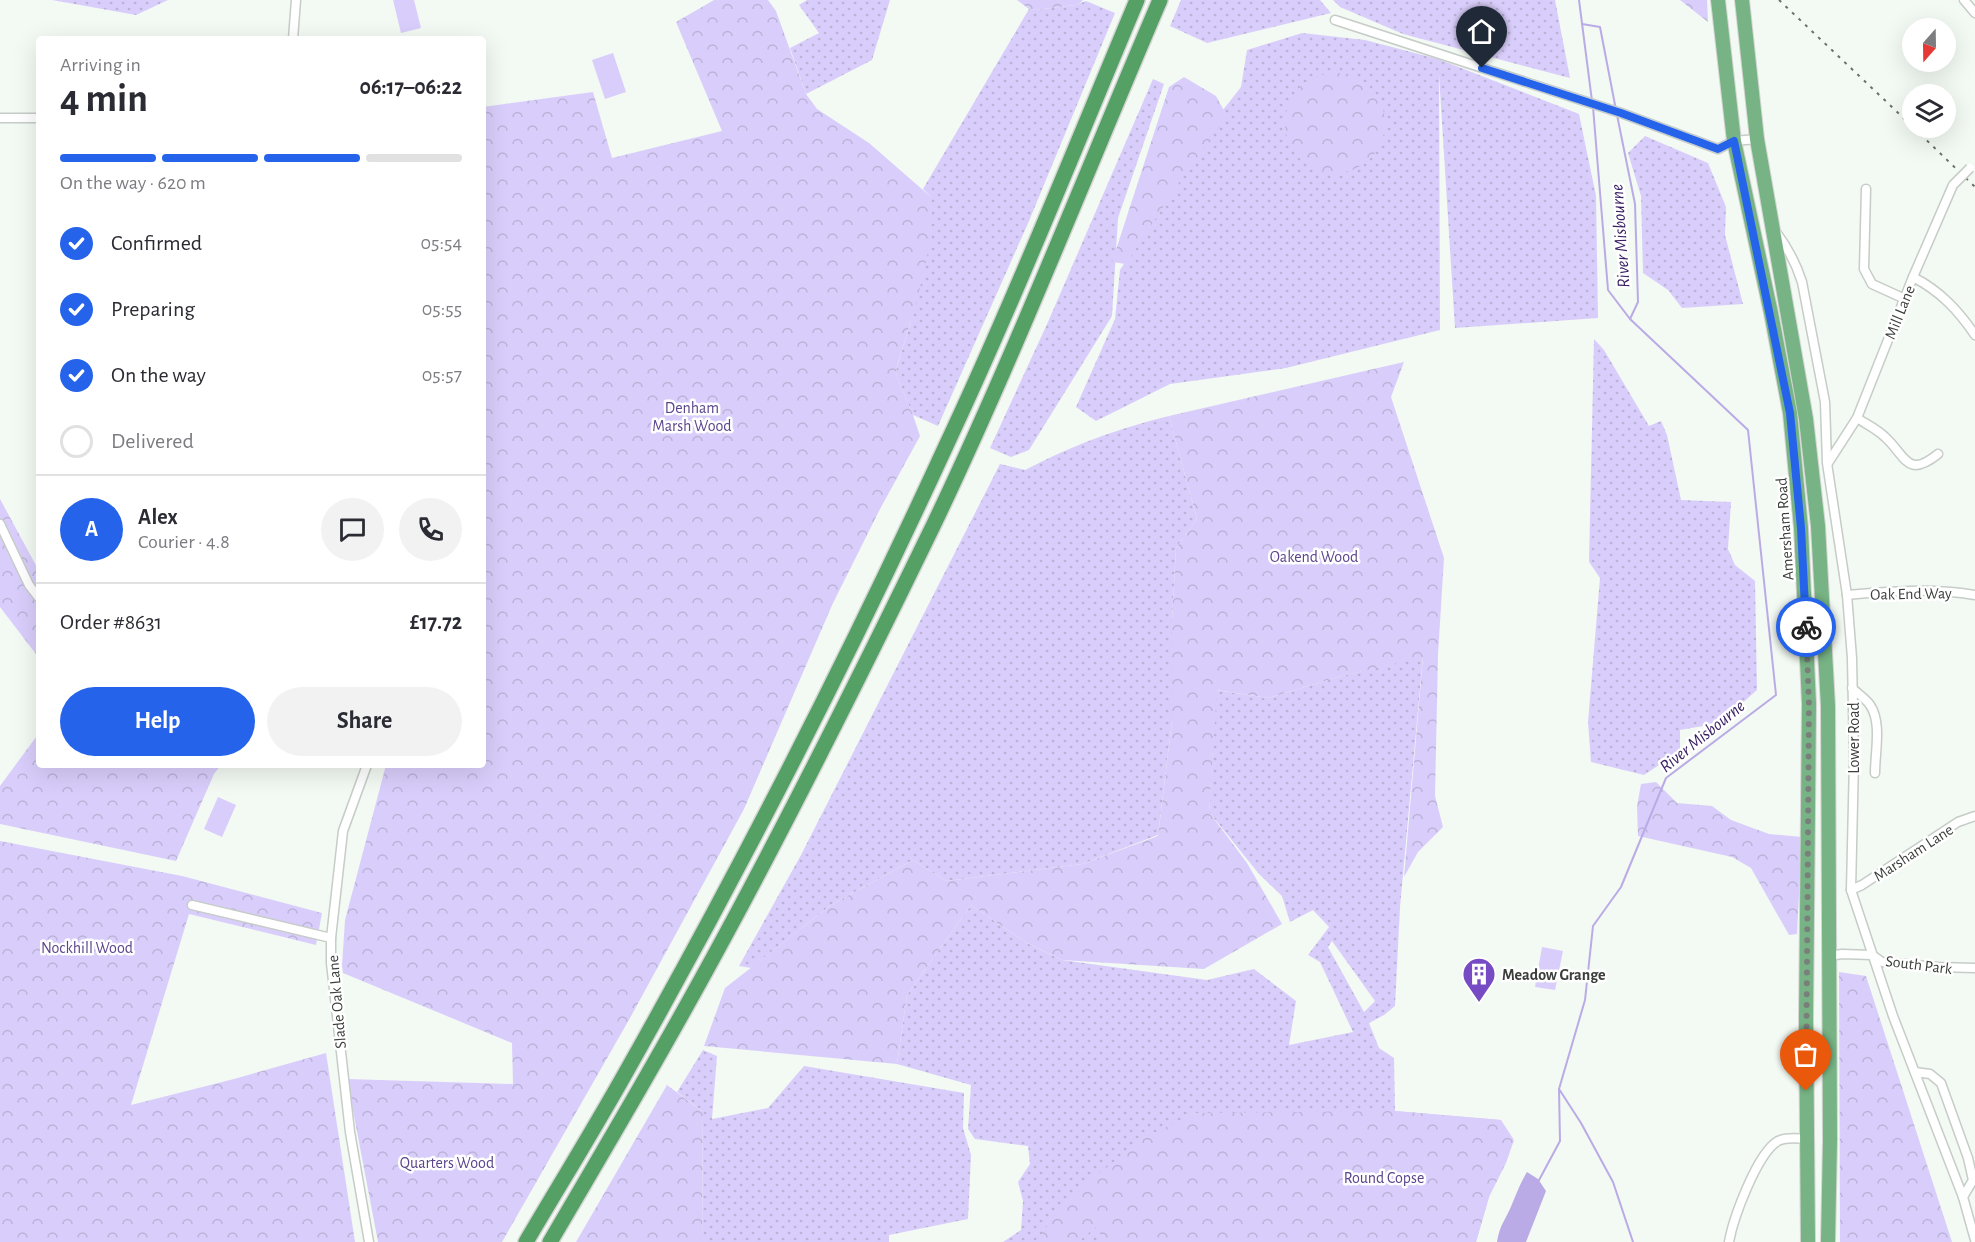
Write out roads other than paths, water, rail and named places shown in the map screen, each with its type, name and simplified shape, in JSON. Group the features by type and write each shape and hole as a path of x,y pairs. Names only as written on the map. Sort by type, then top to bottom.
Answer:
{"highway":[{"path":"525,1242 623,1077 704,932 828,693 995,338 1137,0"},
{"path":"550,1242 647,1077 727,933 843,709 920,551 1033,304 1160,0"},
{"name":"Amersham Road","path":"1718,0 1734,141 1790,413 1801,517 1809,704 1806,1139 1808,1242"},
{"path":"1742,0 1757,138 1806,419 1818,526 1828,706 1830,1140 1828,1242"}],"street":[{"path":"293,36 296,0"},
{"path":"1964,0 1975,14"},
{"path":"1335,20 1621,113 1718,149 1734,141 1757,138"},
{"path":"0,118 36,118"},
{"name":"Mill Lane","path":"1827,463 1857,418 1913,277 1953,185 1972,167"},
{"path":"1866,189 1864,269 1872,284 1905,299"},
{"name":"Lower Road","path":"1772,227 1786,245 1802,282 1825,402 1827,463 1847,595 1852,688 1854,759 1851,890 1893,1016 1963,1197 1975,1240"},
{"path":"1913,277 1932,287 1961,314 1975,335"},
{"path":"1857,418 1887,439 1904,460 1916,465 1924,464 1938,453"},
{"path":"0,524 29,585 36,594"},
{"name":"Oak End Way","path":"1847,595 1903,590 1951,591 1975,595"},
{"path":"1852,688 1869,703 1876,718 1875,772"},
{"name":"Slade Oak Lane","path":"367,768 343,831 331,938 331,963 350,1132 369,1242"},
{"name":"Marsham Lane","path":"1851,890 1958,822 1975,816"},
{"path":"192,905 331,938"},
{"name":"South Park","path":"1829,956 1872,955 1882,962 1975,968"},
{"path":"1915,1072 1930,1074 1941,1083 1968,1158 1973,1180 1963,1197"},
{"path":"1729,1242 1744,1192 1767,1152 1778,1141 1789,1138 1806,1139"}],"waterway":[{"name":"River Misbourne","path":"1579,0 1592,101"},
{"name":"River Misbourne","path":"1582,24 1600,27 1616,110"},
{"name":"River Misbourne","path":"1538,1182 1560,1141 1559,1089 1585,1000 1593,926 1621,887 1666,778 1776,695 1748,430 1630,319 1608,290 1593,107"},
{"name":"River Misbourne","path":"1617,115 1635,204 1638,302 1630,319"},
{"path":"1559,1089 1581,1123 1613,1182 1633,1242"}],"railway":[{"path":"1779,0 1902,117"},
{"path":"1924,138 1975,187"}],"place":[{"name":"Meadow Grange","path":"1479,1003"}],"park label":[{"name":"Denham Marsh Wood","path":"692,416"},
{"name":"Oakend Wood","path":"1314,556"},
{"name":"Nockhill Wood","path":"87,947"},
{"name":"Quarters Wood","path":"447,1162"},
{"name":"Round Copse","path":"1384,1177"}]}
